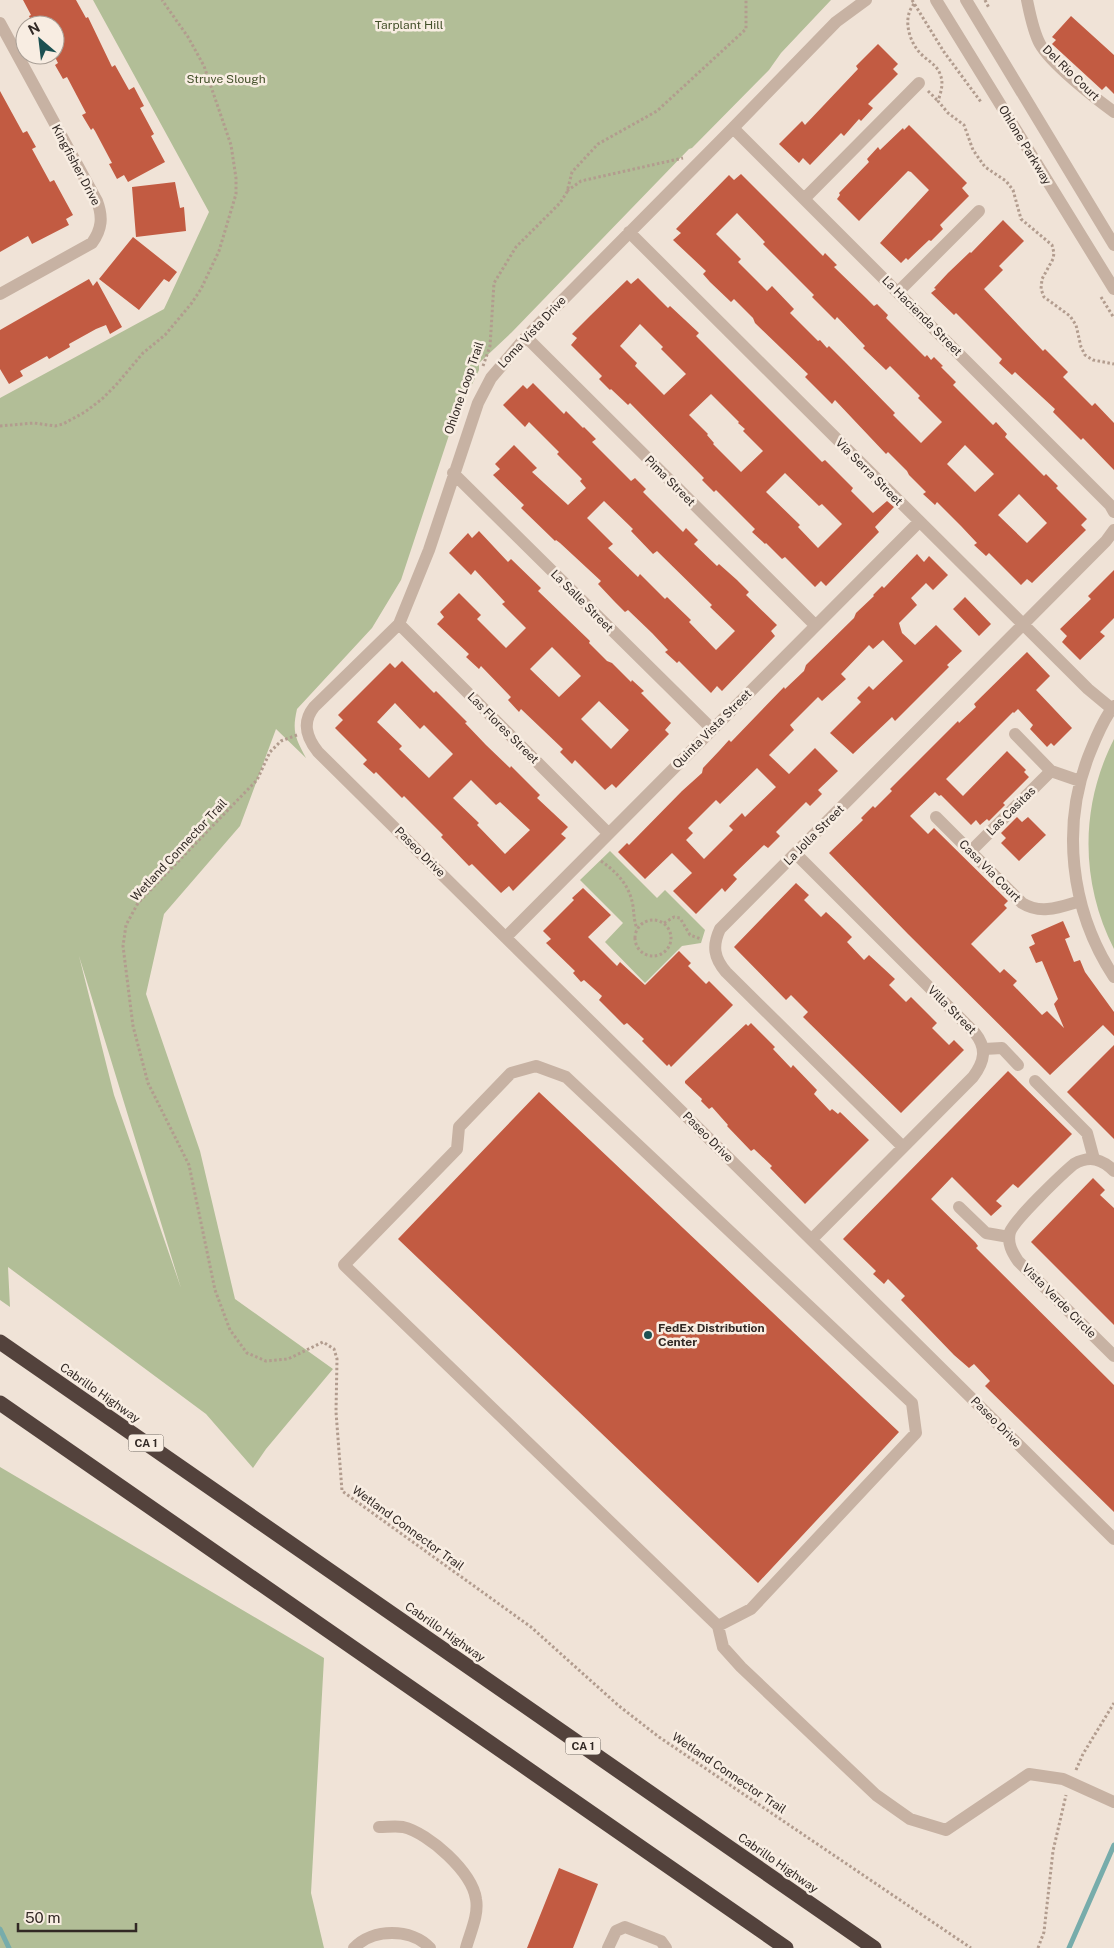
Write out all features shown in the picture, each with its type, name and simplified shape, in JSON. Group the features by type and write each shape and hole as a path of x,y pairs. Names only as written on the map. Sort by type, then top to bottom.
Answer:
{"highway":[{"name":"Cabrillo Highway","path":"0,1342 874,1948"},
{"path":"0,1402 786,1948"}],"street":[{"name":"Loma Vista Drive","path":"307,732 307,718 314,707 399,624 428,550 470,424 484,389 498,367 526,336 836,22 866,0"},
{"name":"Ohlone Parkway","path":"936,0 1114,290"},
{"name":"Ohlone Parkway","path":"966,0 1114,245"},
{"name":"Del Rio Court","path":"1027,0 1037,39 1044,50 1095,98 1114,112"},
{"name":"Kingfisher Drive","path":"0,24 3,38 97,201 102,215 101,225 92,243 0,294"},
{"path":"804,199 919,83"},
{"name":"La Hacienda Street","path":"733,128 1112,508"},
{"path":"898,292 980,211"},
{"name":"Via Serra Street","path":"629,232 918,522 1088,689 1113,707"},
{"name":"Pima Street","path":"526,336 815,625"},
{"name":"La Salle Street","path":"453,473 712,729"},
{"name":"Quinta Vista Street","path":"506,937 918,522"},
{"name":"La Jolla Street","path":"903,1146 726,972 716,956 715,944 720,929 1106,541 1114,530"},
{"name":"Las Flores Street","path":"399,624 608,833"},
{"path":"1113,707 1094,742 1080,781 1074,811 1072,842 1075,877 1080,901 1092,938 1114,977"},
{"name":"Paseo Drive","path":"307,732 318,752 1114,1539"},
{"path":"1015,734 1051,771 1080,781"},
{"name":"Las Casitas","path":"971,851 1051,771"},
{"name":"Casa Via Court","path":"936,817 1029,908 1047,910 1080,901"},
{"name":"Villa Street","path":"796,854 975,1033 984,1049 982,1062 973,1077 812,1240"},
{"path":"984,1049 1002,1048 1018,1065"},
{"path":"718,1626 751,1609 916,1433 912,1403 566,1077 536,1066 511,1073 458,1127 457,1149 344,1265 718,1626 723,1647 741,1667 876,1794 910,1819 946,1830 1029,1774 1063,1779 1114,1802"},
{"path":"1035,1081 1087,1133 1094,1159"},
{"path":"959,1207 986,1233 1009,1237 1012,1226 1017,1220 1068,1169 1080,1160 1101,1160 1114,1171"},
{"name":"Vista Verde Circle","path":"1009,1237 1010,1248 1018,1261 1114,1356"},
{"path":"380,1827 403,1827 424,1836 440,1848 470,1882 476,1899 474,1922 466,1948"},
{"path":"608,1948 616,1931 625,1927 661,1942 666,1948"},
{"path":"354,1948 358,1944 380,1934 398,1933 415,1937 426,1943 430,1948"}],"path":[{"path":"0,426 34,423 55,426 86,412 116,385 143,353 165,335 191,304 201,289 219,251 236,194 235,162 224,123 204,66 188,37 162,0"},
{"name":"Ohlone Loop Trail","path":"480,374 490,346 494,283 516,247 560,203 567,192 572,172 598,144 657,111 746,29 746,0"},
{"path":"913,2 938,44 981,103"},
{"path":"913,2 908,13 909,31 916,48 933,64 941,76 942,86 938,101 964,125 974,150 985,166 1006,181 1013,190 1019,216 1025,224 1052,245 1053,259 1042,280 1044,297 1070,316 1078,331 1081,347 1085,355 1093,360 1114,364"},
{"path":"567,192 581,182 685,158"},
{"path":"1099,293 1114,318"},
{"name":"Wetland Connector Trail","path":"307,732 281,741 275,746 270,752 257,780 138,903 126,925 123,946 133,1026 148,1083 189,1165 215,1290 230,1330 247,1353 266,1361 288,1359 323,1342 334,1349 337,1359 336,1412 342,1491 531,1627 619,1706 659,1737 972,1948"},
{"path":"600,860 614,871 626,885 633,903 634,921 637,930 636,942 643,952 648,955 660,954 669,946 671,940 668,928 664,923 649,920 637,930"},
{"path":"664,923 674,917 680,918 690,936 701,939"},
{"path":"1076,1770 1083,1754 1114,1703"},
{"path":"1038,1948 1044,1932 1053,1851 1066,1795"}],"green space":[{"path":"93,0 831,0 781,53 769,70 689,149 512,332 479,363 479,370 453,423 401,580 372,628 297,709 295,729 299,745 306,758 276,729 240,826 164,914 146,994 200,1151 235,1299 333,1369 266,1449 253,1468 206,1414 8,1267 10,1307 0,1300 0,398 164,309 209,212","holes":["79,956 181,1288 114,1095"]},
{"path":"1114,739 1114,949 1095,897 1090,871 1088,844 1090,817 1095,791"},
{"path":"610,851 657,898 665,890 705,930 701,943 682,946 645,983 605,942 623,923 580,880"},
{"path":"0,1467 324,1658 311,1893 324,1948 0,1948"}],"building":[{"path":"23,0 76,0 86,18 88,17 112,67 115,65 129,90 134,87 144,106 140,108 154,134 151,136 165,162 128,182 124,175 117,179 109,164 112,163 95,131 93,128 91,130 82,115 86,113 67,77 63,79 55,65 65,65 65,15 31,15"},
{"path":"1071,16 1114,55 1114,94 1106,86 1102,90 1052,44 1056,40 1052,37"},
{"path":"878,44 898,64 893,69 898,74 868,104 873,108 861,121 859,119 844,136 841,133 810,165 803,158 799,163 779,144 802,121 805,125 858,69 856,66"},
{"path":"0,91 23,133 27,131 36,147 32,149 50,182 54,180 73,215 66,219 69,225 32,244 28,236 0,252"},
{"path":"909,125 967,183 962,188 969,196 940,225 943,229 931,241 929,240 908,260 906,258 901,263 880,243 929,190 911,172 908,171 859,221 837,199 840,195 839,193 869,162 867,159 878,147 880,150 903,128 904,130"},
{"path":"741,174 823,256 825,253 837,265 834,267 874,306 877,304 888,315 886,318 925,357 927,355 931,360 934,357 956,382 953,385 993,425 996,422 1007,434 1005,437 1044,476 1046,474 1058,486 1056,488 1087,519 1081,525 1086,530 1032,583 1027,579 1021,585 989,553 986,556 974,545 977,543 937,502 935,505 923,494 926,492 907,471 888,452 886,454 835,400 832,404 805,377 808,374 755,323 753,318 734,299 731,302 710,282 703,274 706,271 673,240 681,233 676,229 729,175 734,180","holes":["737,213 765,242 763,244 814,295 812,297 835,320 837,317 865,346 863,348 886,370 890,366 920,396 918,398 942,422 921,443 893,415 895,413 829,346 827,348 820,340 818,341 790,313 794,309 772,286 767,291 738,262 741,259 716,234","965,445 994,474 975,492 947,464","1019,494 1047,523 1027,543 998,515"]},
{"path":"175,182 180,208 184,207 186,231 136,237 132,187"},
{"path":"1003,220 1024,241 999,266 1003,270 984,289 1043,351 1045,349 1068,372 1063,377 1092,406 1095,403 1114,423 1114,470 1083,438 1081,440 1053,412 1055,409 1015,372 1012,375 999,363 1002,359 956,313 954,315 931,293 948,273 971,253"},
{"path":"133,237 177,272 169,282 164,279 139,310 99,279"},
{"path":"638,278 668,308 670,306 699,333 696,336 822,462 825,460 853,488 851,491 873,513 887,501 894,507 875,527 879,532 826,586 821,581 815,587 785,557 782,559 752,532 755,529 716,490 714,492 702,480 704,478 630,403 628,405 599,379 602,376 571,345 577,338 572,334 627,280 631,284","holes":["640,324 686,374 664,395 635,366 637,363 620,346","711,394 739,422 745,429 743,431 763,451 741,472 713,444 708,434 689,415","785,473 819,506 822,504 842,524 818,548 798,527 800,525 766,492"]},
{"path":"89,279 93,286 97,281 122,327 110,334 106,325 96,329 69,344 70,347 49,359 47,356 20,371 23,376 9,384 0,369 0,330"},
{"path":"533,383 564,414 566,411 584,427 596,439 592,442 631,481 635,478 646,489 643,492 683,532 686,528 698,540 694,544 717,566 719,564 737,580 749,592 746,595 777,625 771,631 775,636 722,691 717,686 711,693 679,661 677,663 665,652 668,650 652,633 628,610 625,612 598,584 601,581 521,508 524,505 493,475 500,469 495,464 514,445 537,468 532,472 568,505 586,488 580,481 582,479 557,454 559,452 529,422 525,427 503,405 523,385 527,389","holes":["604,501 633,529 631,531 653,554 657,551 712,605 710,607 735,631 716,650 689,622 691,620 667,597 665,599 640,574 638,577 608,548 613,544 587,518"]},
{"path":"479,531 508,562 511,559 541,588 538,591 590,641 589,643 607,661 612,663 631,682 632,680 644,691 641,693 671,723 665,730 669,734 616,788 612,784 605,790 575,760 572,764 560,752 563,749 521,709 519,712 508,700 511,697 481,666 479,669 466,657 469,654 437,624 444,617 440,612 459,593 481,615 477,619 506,648 526,628 502,604 505,602 475,570 471,575 449,553 468,533 472,538","holes":["552,647 581,676 559,697 530,669","599,701 629,730 611,749 581,719"]},
{"path":"917,554 924,562 929,556 948,575 933,590 926,583 911,598 917,605 899,623 902,633 915,645 936,625 962,651 947,665 949,667 895,721 892,717 853,754 830,733 861,702 857,698 869,686 873,690 903,661 883,640 873,649 869,645 841,674 846,679 822,701 818,697 790,725 794,730 769,755 789,774 815,748 838,771 818,790 822,794 810,806 806,802 776,832 780,836 768,848 764,845 733,875 737,879 725,892 722,888 696,914 673,891 692,873 672,853 645,879 618,852 627,843 629,845 702,773 703,768 729,740 731,742 784,687 785,689 804,671 806,665 854,618 856,613 873,595 882,586 884,588","holes":["757,768 776,787 745,817 742,813 729,826 733,830 704,859 686,840 693,833 688,828 716,800 720,804"]},
{"path":"1114,570 1114,618 1100,632 1105,636 1080,660 1062,642 1067,636 1060,629 1091,599 1088,596"},
{"path":"965,597 991,624 979,636 953,609"},
{"path":"1027,652 1050,676 1036,690 1072,728 1054,746 1051,743 1047,747 1030,729 1033,725 1018,709 946,779 963,796 1007,751 1026,770 1024,772 1029,777 1003,803 1005,805 989,821 987,819 980,825 976,820 971,825 941,795 939,796 935,792 910,816 928,834 934,828 1008,901 1004,905 1007,908 971,944 1000,973 1004,969 1017,981 1013,985 1042,1015 1047,1011 1064,1028 1054,1004 1058,999 1042,961 1036,963 1029,947 1035,944 1031,935 1063,921 1070,937 1065,939 1074,962 1080,960 1085,972 1114,1012 1114,1036 1103,1025 1050,1075 829,853 863,820 861,818 873,806 875,808 892,791 890,789 958,721 959,723 976,707 974,704"},
{"path":"402,661 434,693 436,691 467,722 465,723 486,745 510,768 511,766 540,795 537,798 568,827 561,834 566,838 513,891 509,886 501,893 472,864 469,866 441,837 443,835 404,796 402,798 376,772 374,774 363,764 367,760 335,728 343,720 338,715 390,663 395,668","holes":["395,703 420,729 424,725 453,754 429,778 399,749 402,746 377,722","471,780 496,805 500,802 530,830 505,854 477,825 479,823 453,798"]},
{"path":"1017,817 1022,822 1028,817 1046,835 1019,861 1001,843 1006,838 1001,833"},
{"path":"796,883 809,895 804,900 821,917 826,912 852,937 847,942 864,960 869,955 895,979 889,985 906,1002 911,997 937,1023 932,1028 949,1045 954,1040 964,1050 901,1113 803,1017 808,1012 791,995 786,1000 734,947"},
{"path":"583,888 611,915 588,937 617,966 620,962 645,985 679,951 691,963 688,966 706,984 709,981 733,1005 671,1067 669,1064 667,1066 642,1041 644,1039 627,1023 624,1025 599,1000 602,996 584,980 581,982 573,973 575,971 546,943 551,939 543,931 574,900 572,898"},
{"path":"751,1023 775,1047 773,1049 791,1068 793,1065 817,1090 814,1094 830,1111 832,1109 838,1114 840,1112 869,1140 805,1204 770,1168 772,1166 754,1149 751,1151 712,1107 709,1109 701,1101 702,1099 685,1083 746,1024 748,1026"},
{"path":"1114,1045 1114,1139 1067,1092"},
{"path":"1008,1071 1072,1134 1018,1188 1013,1184 996,1201 1002,1206 991,1216 952,1177 931,1199 975,1242 978,1246 976,1248 1114,1385 1114,1512 985,1386 990,1381 974,1364 969,1368 954,1355 901,1300 905,1296 888,1279 884,1284 873,1274 876,1271 843,1239"},
{"name":"FedEx Distribution Center","path":"539,1092 899,1432 758,1583 398,1239"},
{"path":"1093,1178 1105,1190 1100,1195 1114,1208 1114,1325 1031,1242"},
{"path":"559,1868 598,1884 573,1948 527,1948"}],"waterway":[{"path":"1069,1948 1114,1845"},
{"path":"0,1929 9,1948"}],"place":[{"name":"FedEx Distribution Center","path":"648,1335"}],"park label":[{"name":"Tarplant Hill","path":"409,25"},
{"name":"Struve Slough","path":"226,79"}]}
